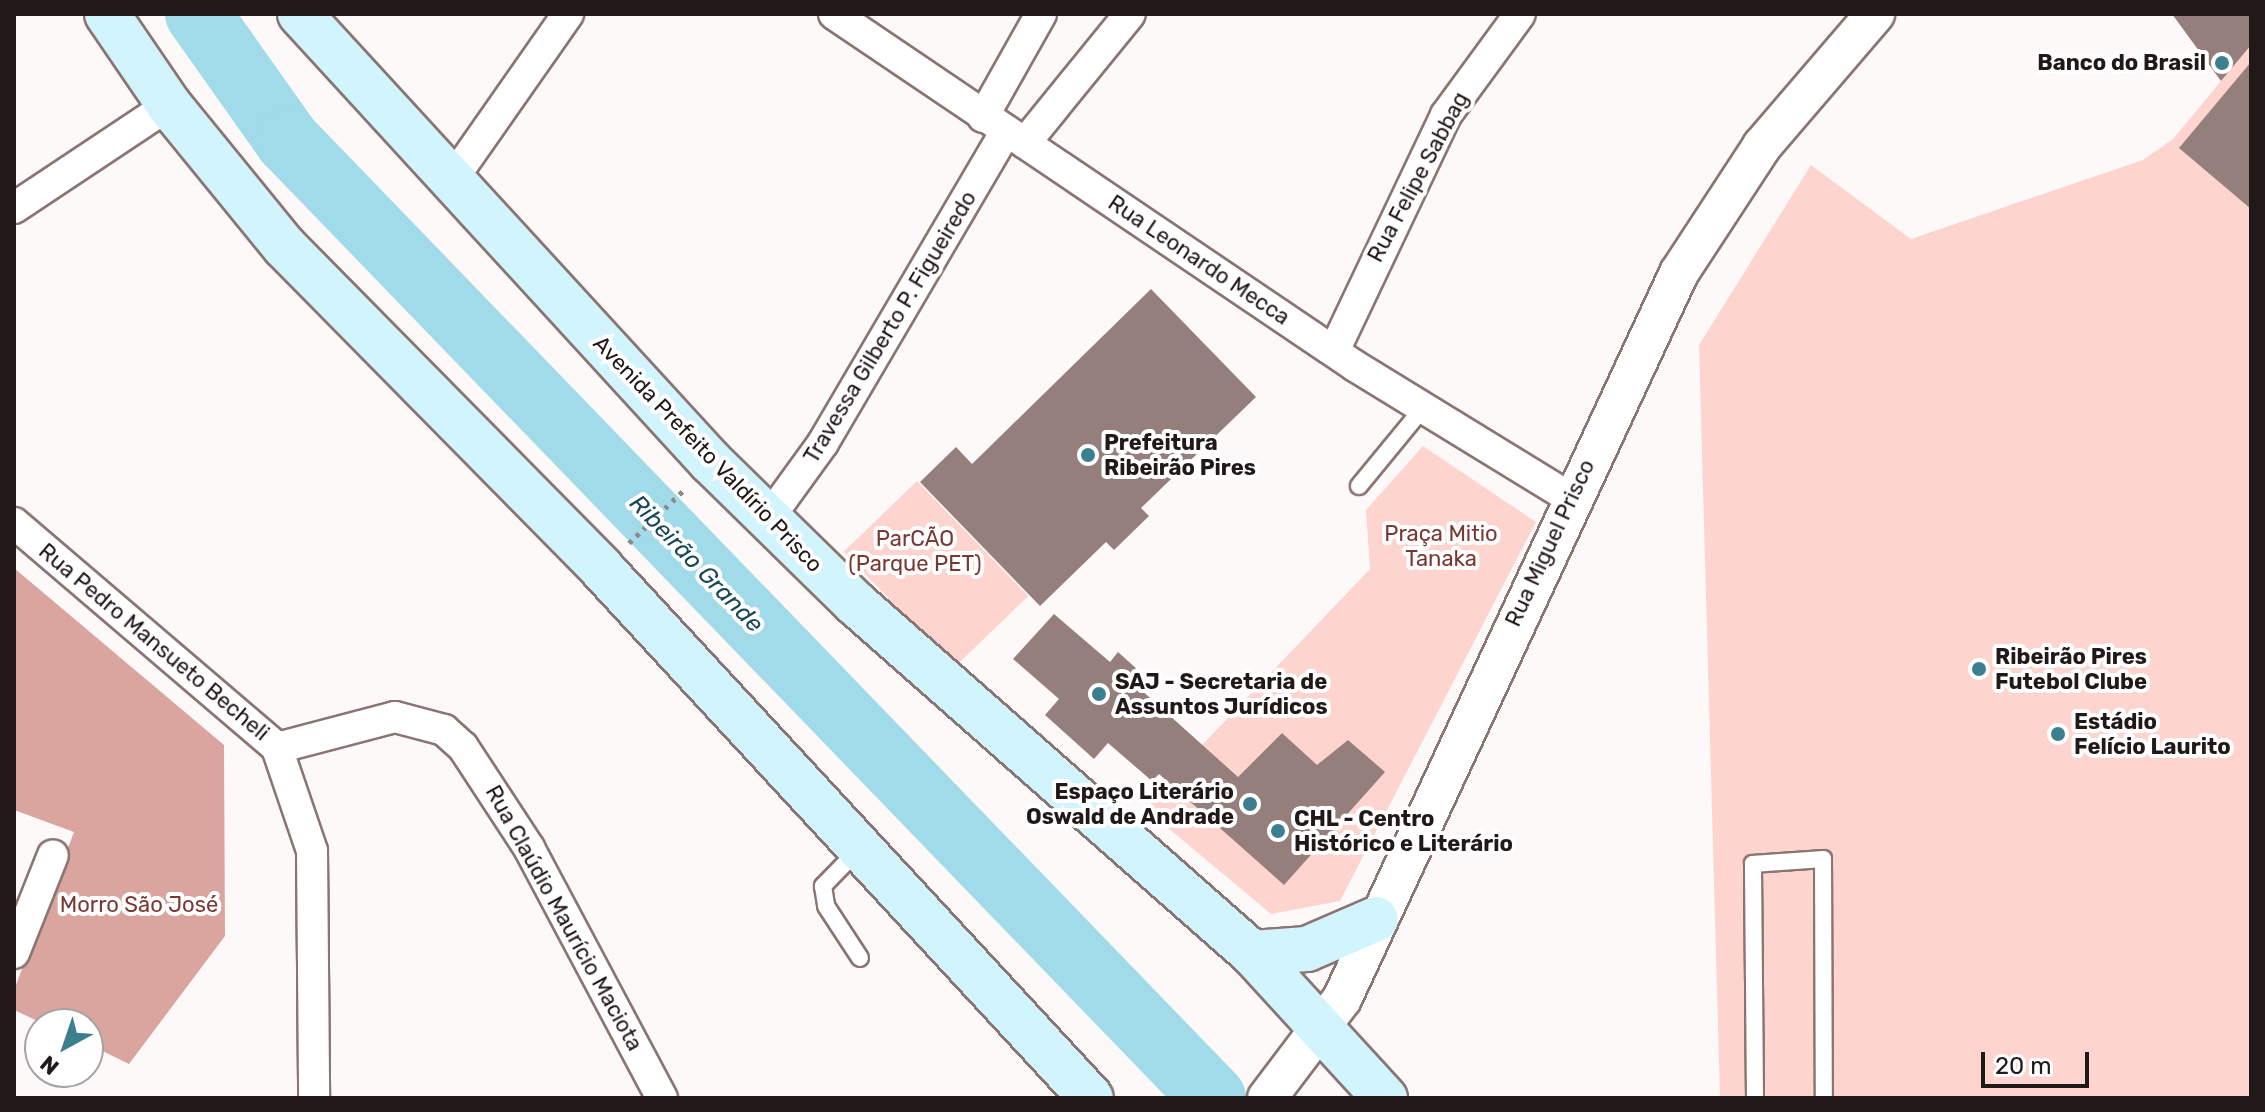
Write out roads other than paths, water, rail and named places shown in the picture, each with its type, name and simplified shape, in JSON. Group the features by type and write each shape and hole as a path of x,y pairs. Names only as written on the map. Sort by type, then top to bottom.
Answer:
{"main road":[{"path":"107,14 169,105 284,246 602,569 1091,1098"},
{"name":"Avenida Prefeito Valdírio Prisco","path":"300,14 449,184 768,519 1252,953 1385,1098"},
{"path":"1252,953 1307,949 1376,919"}],"street":[{"path":"449,184 568,14"},
{"name":"Rua Leonardo Mecca","path":"834,14 1334,351 1570,498"},
{"path":"1005,130 1041,14"},
{"path":"1005,130 1130,14"},
{"name":"Rua Felipe Sabbag","path":"1334,351 1446,115 1520,14"},
{"name":"Rua Miguel Prisco","path":"1272,1093 1323,1030 1570,498 1718,206 1875,14"},
{"path":"14,208 169,105"},
{"name":"Travessa Gilberto P. Figueiredo","path":"768,519 823,443 1005,130"},
{"name":"Rua Pedro Mansueto Becheli","path":"14,523 277,748 312,851 314,1098"},
{"name":"Rua Claúdio Maurício Maciota","path":"277,748 395,717 444,730 463,747 529,848 662,1098"},
{"path":"14,953 53,855"}],"lane":[{"path":"1359,486 1423,408"},
{"path":"860,848 823,886 826,906 860,958"},
{"path":"1755,1098 1753,864 1823,859 1824,1098"}],"waterway":[{"name":"Ribeirão Grande","path":"198,14 288,141 1213,1098"}],"place":[{"name":"Banco do Brasil","path":"2222,63"},
{"name":"Prefeitura Ribeirão Pires","path":"1088,455"},
{"name":"Ribeirão Pires Futebol Clube","path":"1979,669"},
{"name":"SAJ - Secretaria de Assuntos Jurídicos","path":"1099,694"},
{"name":"Estádio Felício Laurito","path":"2058,734"},
{"name":"Espaço Literário Oswald de Andrade","path":"1250,804"},
{"name":"CHL - Centro Histórico e Literário","path":"1278,831"}],"park label":[{"name":"Praça Mitio Tanaka","path":"1441,546"},
{"name":"ParCÃO (Parque PET)","path":"915,550"},
{"name":"Morro São José","path":"139,905"}]}
